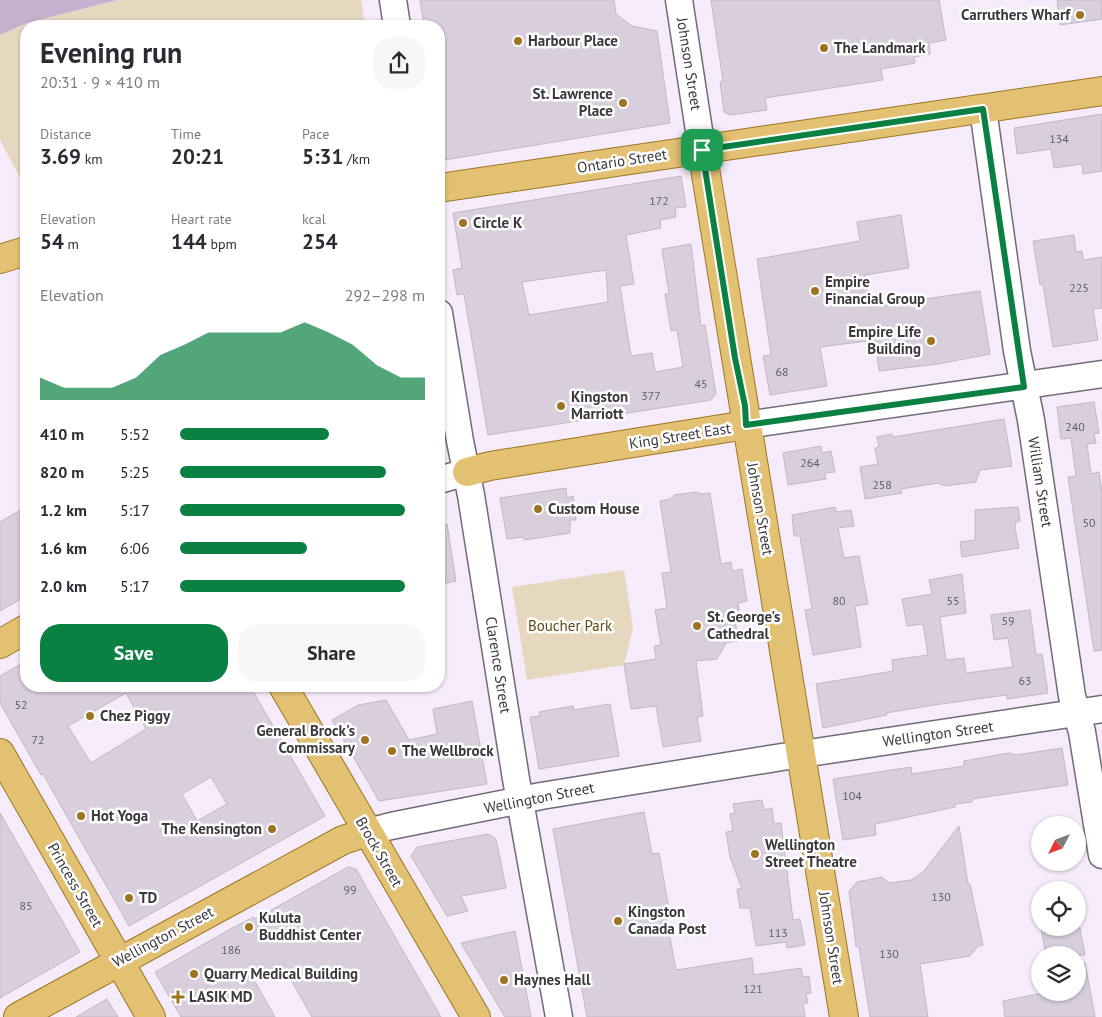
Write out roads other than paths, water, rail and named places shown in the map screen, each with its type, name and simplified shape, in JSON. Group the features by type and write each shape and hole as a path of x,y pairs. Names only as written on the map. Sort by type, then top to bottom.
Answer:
{"main road":[{"name":"Ontario Street","path":"445,187 1102,91"},
{"name":"Johnson Street","path":"702,150 844,1017"},
{"path":"0,259 20,253"},
{"name":"King Street East","path":"467,472 490,466 746,425"},
{"path":"0,644 20,632"},
{"name":"Brock Street","path":"286,692 476,1017"},
{"name":"Princess Street","path":"0,753 151,1017"},
{"name":"Wellington Street","path":"18,1017 119,960 342,840 368,832"}],"street":[{"path":"393,0 396,20"},
{"name":"Johnson Street","path":"679,0 702,150"},
{"name":"William Street","path":"983,109 1024,387 1102,855"},
{"name":"Clarence Street","path":"445,347 520,800 559,1017"},
{"name":"King Street East","path":"746,425 1024,387 1102,374"},
{"name":"King Street East","path":"445,478 467,472"},
{"name":"Wellington Street","path":"368,832 520,800 801,755 1102,710"}],"place":[{"name":"Carruthers Wharf","path":"1080,15"},
{"name":"Harbour Place","path":"518,41"},
{"name":"The Landmark","path":"824,48"},
{"name":"St. Lawrence Place","path":"623,103"},
{"name":"Circle K","path":"463,223"},
{"name":"Empire Financial Group","path":"815,291"},
{"name":"Empire Life Building","path":"931,341"},
{"name":"Kingston Marriott","path":"561,406"},
{"name":"Custom House","path":"538,509"},
{"name":"St. George's Cathedral","path":"697,626"},
{"name":"Chez Piggy","path":"90,716"},
{"name":"General Brock's Commissary","path":"365,740"},
{"name":"The Wellbrock","path":"392,751"},
{"name":"Hot Yoga","path":"81,816"},
{"name":"The Kensington","path":"272,829"},
{"name":"Wellington Street Theatre","path":"755,854"},
{"name":"TD","path":"129,898"},
{"name":"Kingston Canada Post","path":"618,921"},
{"name":"Kuluta Buddhist Center","path":"249,927"},
{"name":"Quarry Medical Building","path":"194,974"},
{"name":"Haynes Hall","path":"504,980"},
{"name":"LASIK MD","path":"178,997"}],"park label":[{"name":"Boucher Park","path":"570,626"}]}
